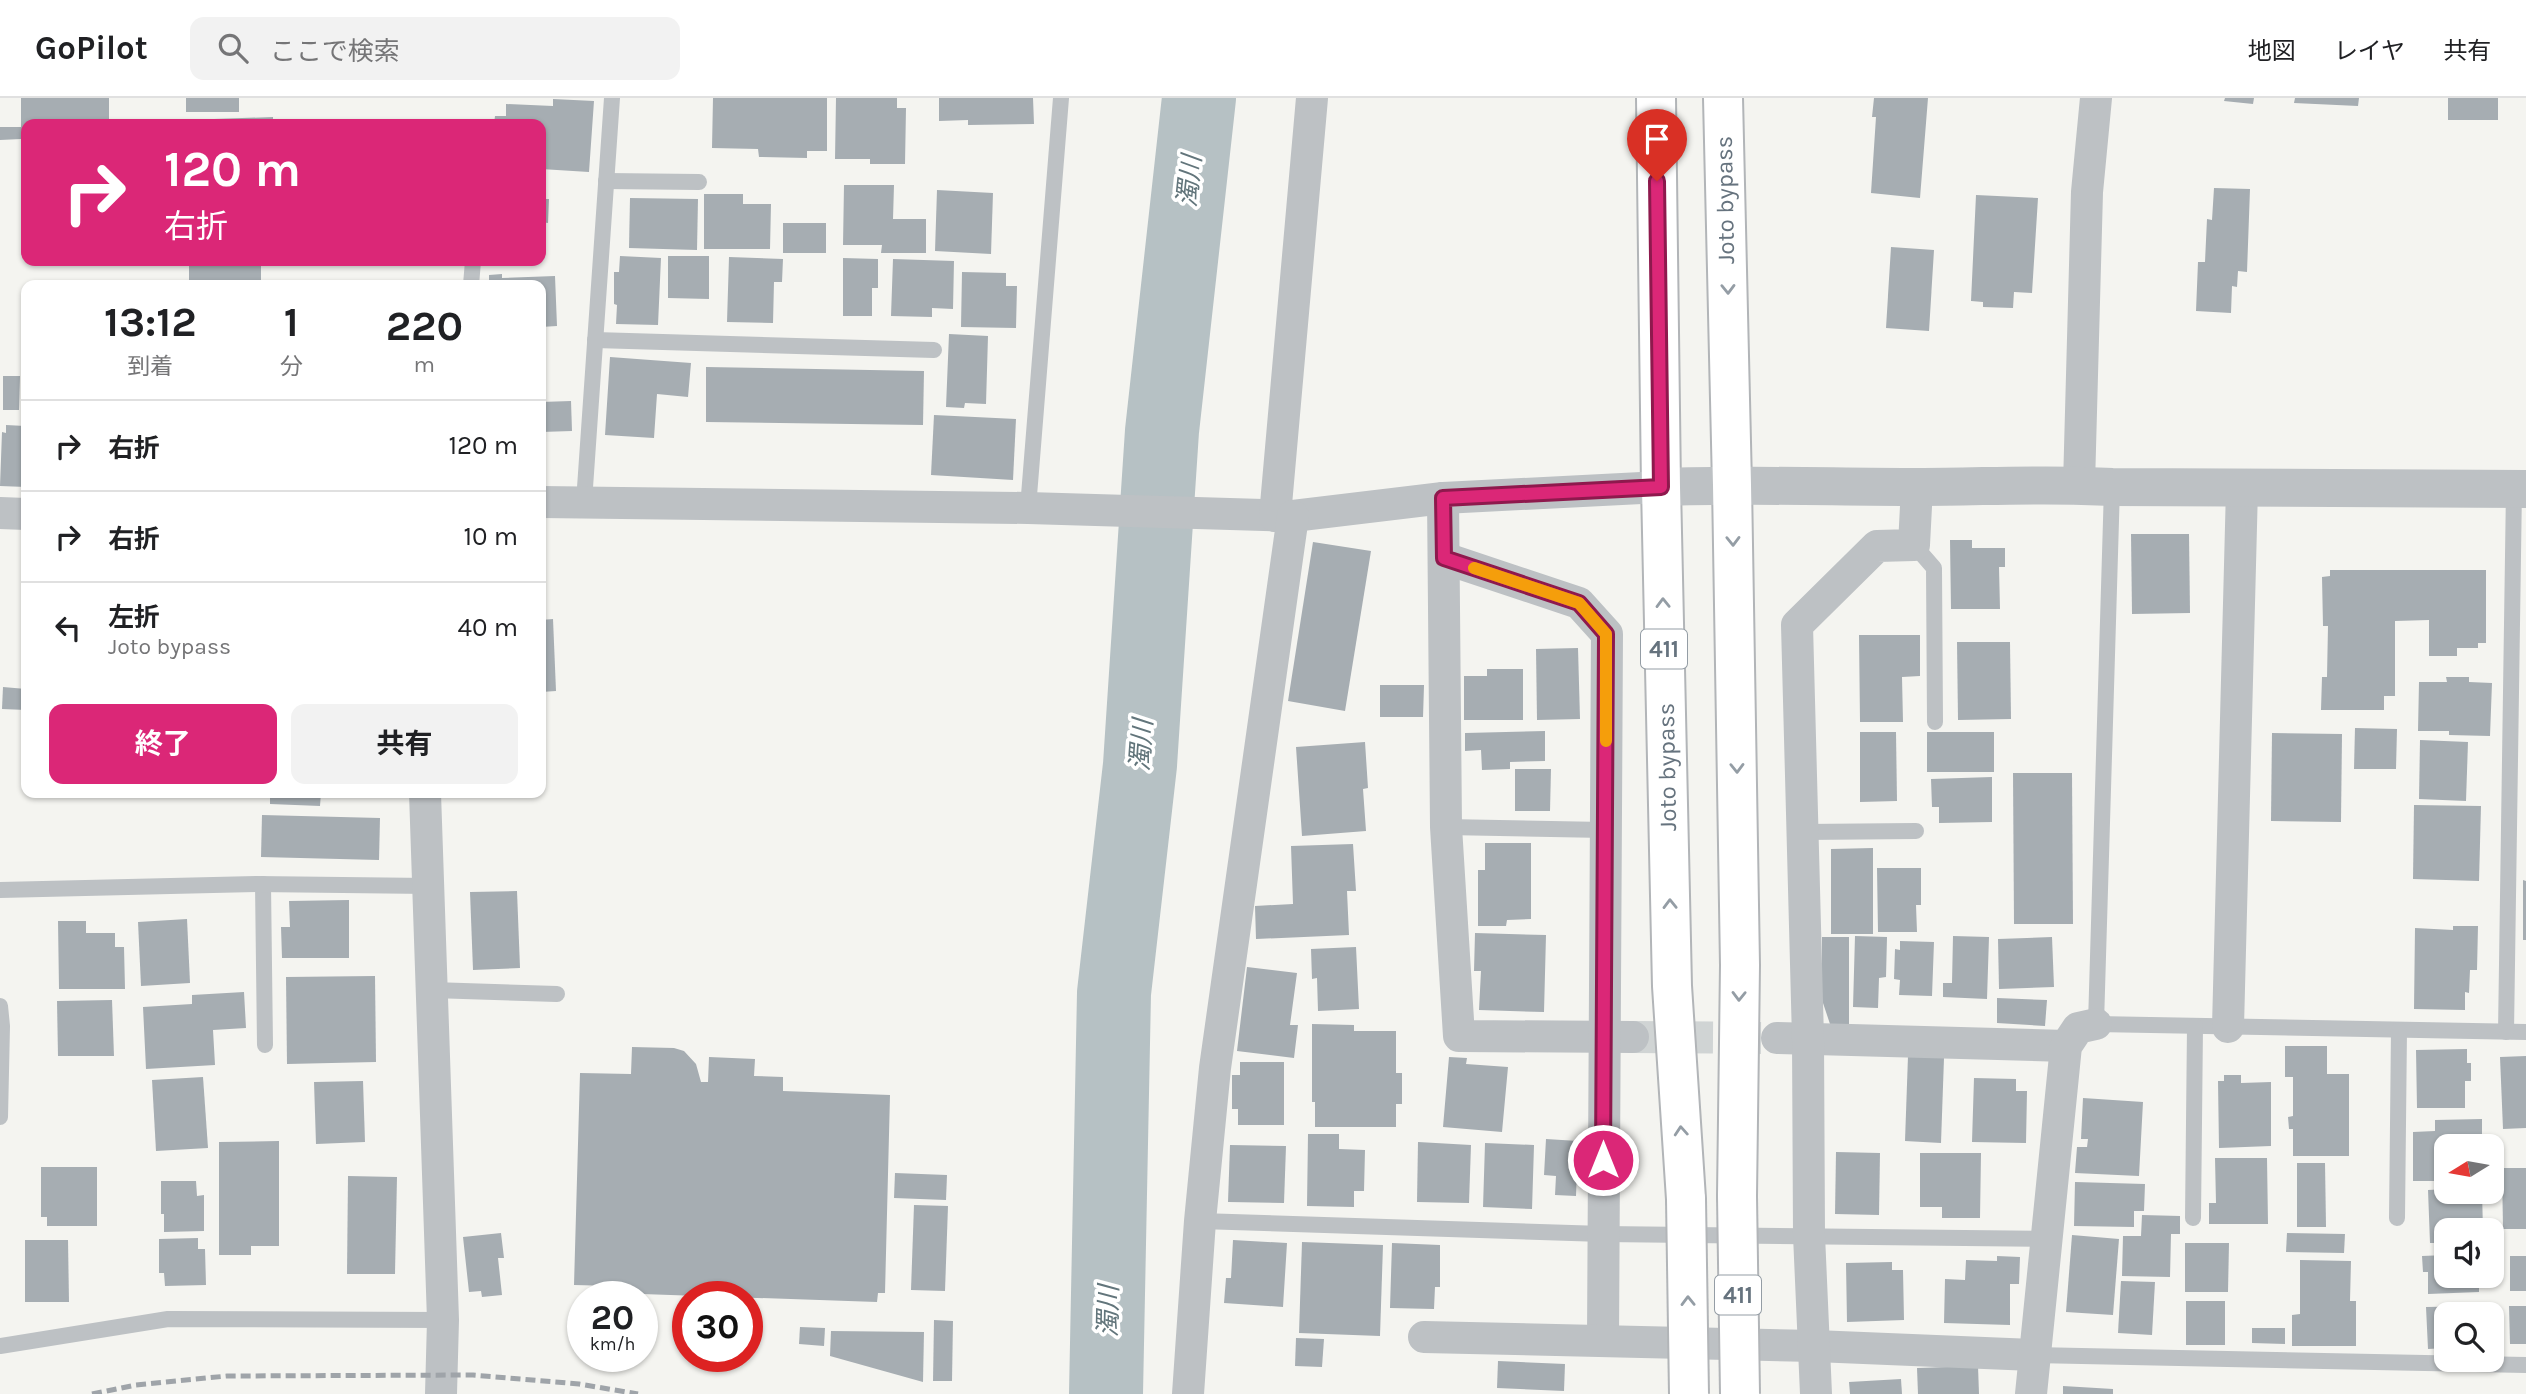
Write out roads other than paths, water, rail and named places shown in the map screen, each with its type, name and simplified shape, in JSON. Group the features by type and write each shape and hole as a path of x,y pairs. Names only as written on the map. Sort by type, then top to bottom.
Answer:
{"highway":[{"name":"Joto bypass","path":"1656,98 1672,986 1686,1199 1689,1394"},
{"name":"Joto bypass","path":"1723,98 1740,965 1737,1196 1740,1394"}],"street":[{"path":"1188,1394 1214,1068 1272,516 1312,98"},
{"path":"2096,98 2087,192 2096,486"},
{"path":"546,502 1028,508 1272,516 1443,498 1732,485 2520,489"},
{"path":"1816,1394 1809,1235 1808,1038 1797,625 1877,546 1914,545 1917,487"},
{"path":"2228,1027 2242,488"},
{"path":"1443,498 1447,827 1459,1036 1618,1037"},
{"path":"0,513 21,514"},
{"path":"1444,558 1579,603 1606,634 1605,830 1618,1037 1603,1234 1603,1340"},
{"path":"425,798 443,1320 441,1394"},
{"path":"2031,1394 2066,1046 2078,1028 2096,1024"},
{"path":"1777,1038 2066,1046"},
{"path":"1424,1337 1815,1346 2033,1355"}],"lane":[{"path":"584,502 612,98"},
{"path":"1028,508 1060,98"},
{"path":"606,181 699,182"},
{"path":"595,340 934,350"},
{"path":"2096,486 2096,1024 2526,1032"},
{"path":"2506,1032 2520,489"},
{"path":"1914,545 1934,568 1935,722"},
{"path":"1447,827 1605,830"},
{"path":"1803,832 1916,831"},
{"path":"263,884 265,1045"},
{"path":"0,890 263,884 429,886"},
{"path":"432,990 557,994"},
{"path":"0,1006 0,1117"},
{"path":"2193,1218 2195,1026"},
{"path":"2397,1218 2399,1030"},
{"path":"1200,1221 1603,1234 2046,1238"},
{"path":"0,1346 167,1319 443,1320"},
{"path":"2033,1355 2526,1365"}],"waterway":[{"name":"濁川","path":"1106,1394 1114,993 1140,765 1162,431 1199,98"}],"tunnel":[{"path":"1633,1037 1777,1038"}],"railway":[{"path":"92,1394 136,1385 227,1376 473,1375 579,1384 638,1394"}]}
